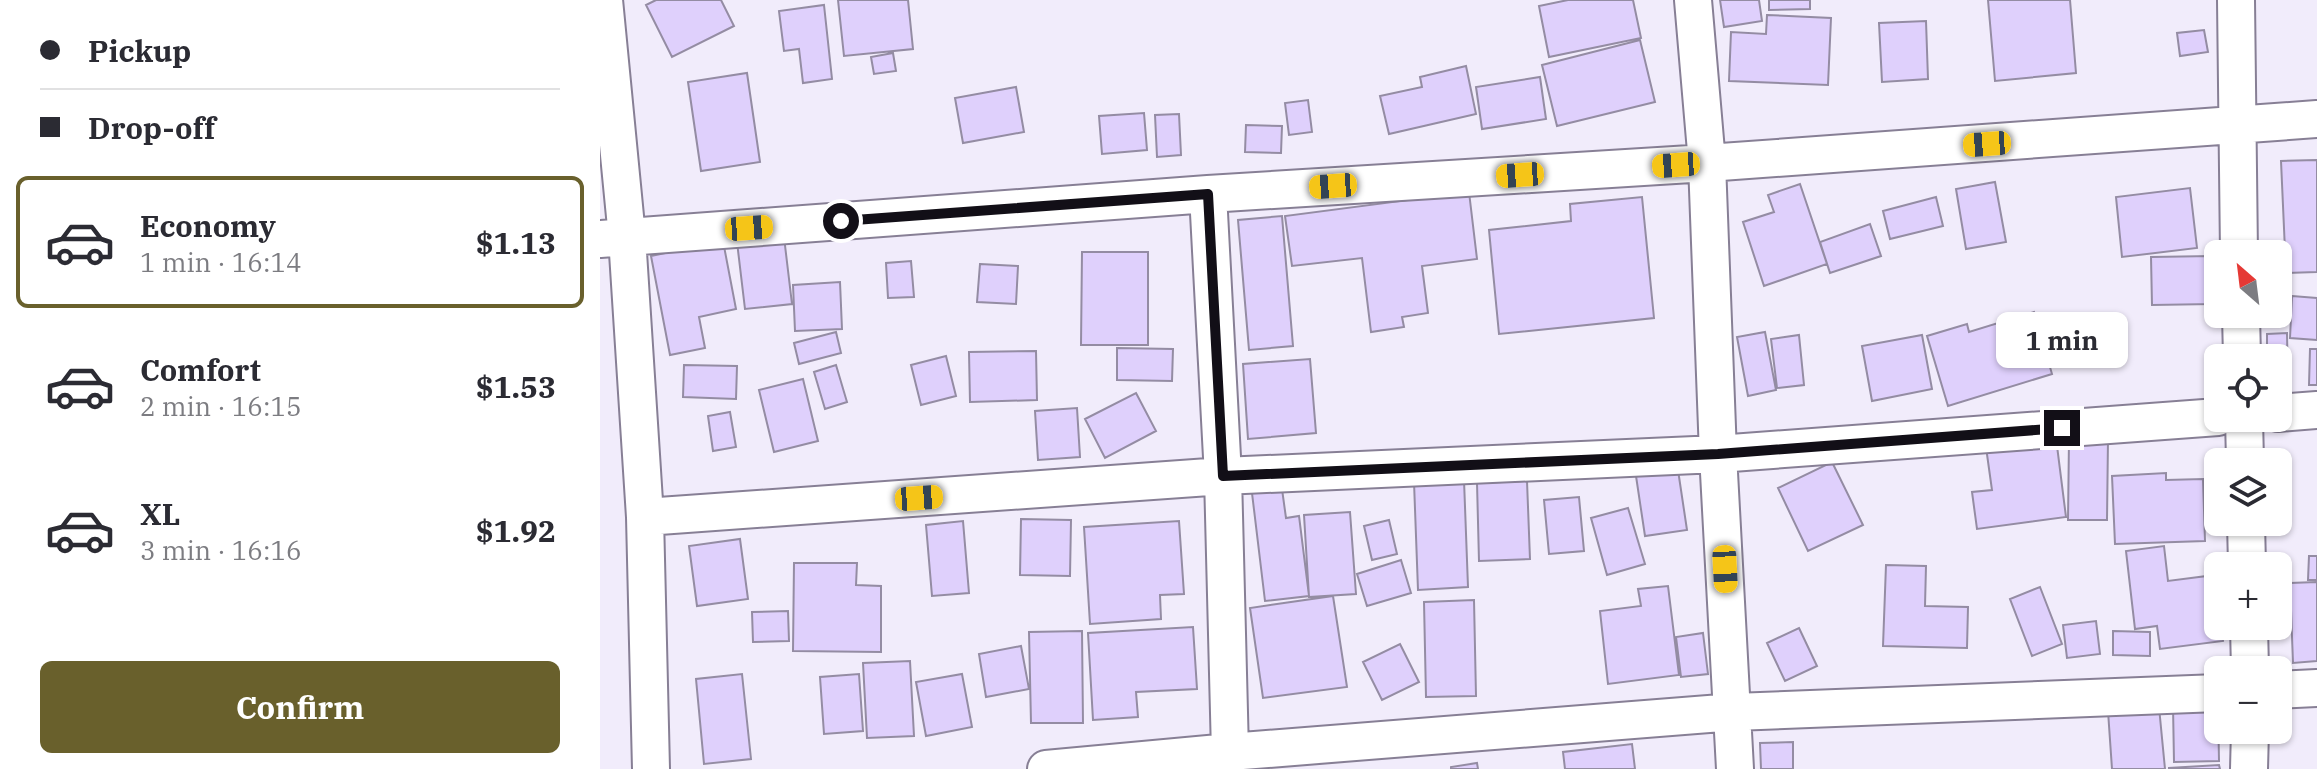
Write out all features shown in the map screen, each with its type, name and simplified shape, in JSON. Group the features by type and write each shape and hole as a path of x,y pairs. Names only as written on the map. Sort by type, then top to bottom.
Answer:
{"street":[{"path":"604,0 613,238 645,517 651,769"},
{"path":"1693,0 1707,163 1718,454 1735,769"},
{"path":"2236,0 2239,240"},
{"path":"613,238 1208,194 1707,163 2317,119"},
{"path":"1208,194 1223,476 1230,752"},
{"path":"2292,412 2317,410"},
{"path":"645,517 1223,476 1718,454 2204,418"},
{"path":"2292,689 2317,688"},
{"path":"1046,769 1734,712 2204,694"},
{"path":"2249,769 2250,744"}],"building":[{"path":"656,0 721,0 734,26 672,57 646,5"},
{"path":"838,0 908,0 913,49 844,56"},
{"path":"1568,0 1633,0 1641,38 1549,57 1539,6"},
{"path":"1720,0 1759,0 1762,21 1724,27"},
{"path":"1769,0 1810,0 1810,9 1769,10"},
{"path":"1988,0 2070,0 2076,73 1995,81"},
{"path":"824,5 832,79 803,83 799,49 784,51 779,11"},
{"path":"1767,15 1831,18 1828,85 1729,81 1731,32 1766,34"},
{"path":"1926,21 1928,79 1882,82 1879,23"},
{"path":"2204,30 2208,52 2180,56 2177,33"},
{"path":"1640,40 1655,102 1557,126 1542,65"},
{"path":"893,53 896,71 874,74 871,57"},
{"path":"1466,66 1476,114 1389,134 1380,96 1422,87 1420,77"},
{"path":"747,73 760,162 701,171 688,82"},
{"path":"1540,77 1546,119 1482,129 1476,87"},
{"path":"1016,87 1024,132 963,143 955,98"},
{"path":"1308,100 1312,132 1289,135 1285,103"},
{"path":"1144,113 1147,150 1102,154 1099,116"},
{"path":"1179,114 1181,155 1157,157 1155,115"},
{"path":"1246,125 1282,126 1281,153 1245,152"},
{"path":"2317,160 2317,272 2292,273 2292,240 2285,240 2281,161"},
{"path":"1995,182 2006,242 1966,249 1956,189"},
{"path":"1800,184 1827,264 1764,286 1743,222 1774,212 1768,195"},
{"path":"2190,188 2197,248 2122,257 2116,197"},
{"path":"1469,192 1477,259 1422,266 1428,313 1402,317 1404,327 1371,332 1362,258 1292,266 1285,216"},
{"path":"1642,197 1654,318 1499,334 1489,230 1571,221 1570,204"},
{"path":"1936,197 1943,226 1890,239 1883,211"},
{"path":"1282,216 1293,346 1249,350 1238,220"},
{"path":"1870,224 1881,256 1830,273 1820,242"},
{"path":"784,237 792,304 745,309 737,242"},
{"path":"723,241 736,309 699,317 705,348 670,355 651,256"},
{"path":"1082,252 1148,252 1148,345 1081,345"},
{"path":"2204,256 2204,304 2152,305 2151,257"},
{"path":"911,261 914,297 888,298 886,263"},
{"path":"980,264 1018,266 1016,304 977,302"},
{"path":"840,282 842,329 795,331 793,285"},
{"path":"2292,296 2317,298 2317,340 2290,338"},
{"path":"2034,312 2052,374 1948,406 1927,336 1967,324 1969,332"},
{"path":"836,332 841,353 799,364 794,343"},
{"path":"1765,332 1776,390 1748,396 1737,337"},
{"path":"2287,333 2287,344 2267,344 2267,334"},
{"path":"1799,335 1804,385 1777,388 1771,339"},
{"path":"1922,335 1932,389 1872,401 1862,346"},
{"path":"1117,348 1173,349 1172,381 1117,380"},
{"path":"2310,349 2317,349 2317,385 2309,385"},
{"path":"1036,351 1037,400 970,402 969,352"},
{"path":"946,356 956,396 921,405 911,365"},
{"path":"1310,359 1316,433 1248,439 1243,364"},
{"path":"684,365 737,366 736,399 683,397"},
{"path":"836,365 847,402 825,409 814,372"},
{"path":"803,379 818,441 774,452 759,390"},
{"path":"1136,393 1156,431 1105,458 1085,419"},
{"path":"1077,408 1080,457 1038,460 1035,411"},
{"path":"730,412 736,447 713,451 708,416"},
{"path":"2055,430 2066,517 1977,529 1972,492 1992,490 1985,440"},
{"path":"2069,439 2108,439 2107,520 2068,520"},
{"path":"1832,462 1863,525 1808,551 1778,488"},
{"path":"1678,470 1687,530 1645,536 1636,476"},
{"path":"2166,473 2166,480 2203,479 2205,541 2115,544 2112,476"},
{"path":"1464,480 1468,587 1418,590 1414,482"},
{"path":"1527,481 1530,559 1479,561 1477,483"},
{"path":"1282,489 1286,518 1299,516 1309,596 1265,601 1252,493"},
{"path":"1579,497 1584,551 1549,554 1544,500"},
{"path":"1628,508 1645,564 1607,575 1591,518"},
{"path":"1350,512 1356,594 1309,597 1304,515"},
{"path":"1021,519 1071,520 1070,576 1020,575"},
{"path":"1389,520 1397,554 1372,560 1364,526"},
{"path":"963,521 969,593 932,596 926,525"},
{"path":"1179,521 1184,594 1160,595 1161,619 1090,624 1084,527"},
{"path":"740,539 748,599 697,606 689,546"},
{"path":"2164,546 2168,581 2204,576 2204,640 2223,641 2160,649 2157,626 2135,629 2126,551"},
{"path":"2309,556 2317,556 2317,580 2308,580"},
{"path":"1401,560 1411,593 1367,606 1357,574"},
{"path":"794,563 857,563 856,585 881,586 881,652 793,651"},
{"path":"1886,565 1926,566 1925,606 1968,607 1967,648 1883,646"},
{"path":"2317,582 2317,661 2293,663 2292,583"},
{"path":"1668,586 1679,675 1608,684 1600,611 1641,606 1638,589"},
{"path":"2040,587 2062,644 2032,656 2010,599"},
{"path":"1333,596 1347,687 1263,698 1250,608"},
{"path":"1474,600 1476,696 1426,697 1424,602"},
{"path":"788,611 789,641 753,642 752,612"},
{"path":"2096,621 2100,654 2067,658 2063,625"},
{"path":"1193,627 1197,689 1136,692 1138,717 1093,720 1088,633"},
{"path":"1799,628 1817,666 1785,681 1767,643"},
{"path":"1082,631 1083,723 1031,723 1029,632"},
{"path":"2113,631 2150,632 2150,656 2113,655"},
{"path":"1703,633 1708,674 1681,677 1676,637"},
{"path":"1400,644 1419,682 1382,700 1363,662"},
{"path":"1021,646 1029,689 986,697 979,654"},
{"path":"910,661 914,736 867,738 863,663"},
{"path":"742,674 751,759 704,764 696,679"},
{"path":"859,674 863,731 824,734 820,677"},
{"path":"962,674 972,727 926,736 916,682"},
{"path":"2204,705 2204,744 2219,744 2219,761 2174,762 2173,706"},
{"path":"2159,707 2165,769 2112,769 2108,711"},
{"path":"1793,742 1793,769 1761,769 1760,743"},
{"path":"1632,744 1635,769 1565,769 1563,752"},
{"path":"1477,763 1478,769 1451,769 1451,767"},
{"path":"2219,765 2220,769 2169,769 2169,768"}],"route":[{"path":"841,221 1208,194 1223,476 1718,454 2062,428"}]}
